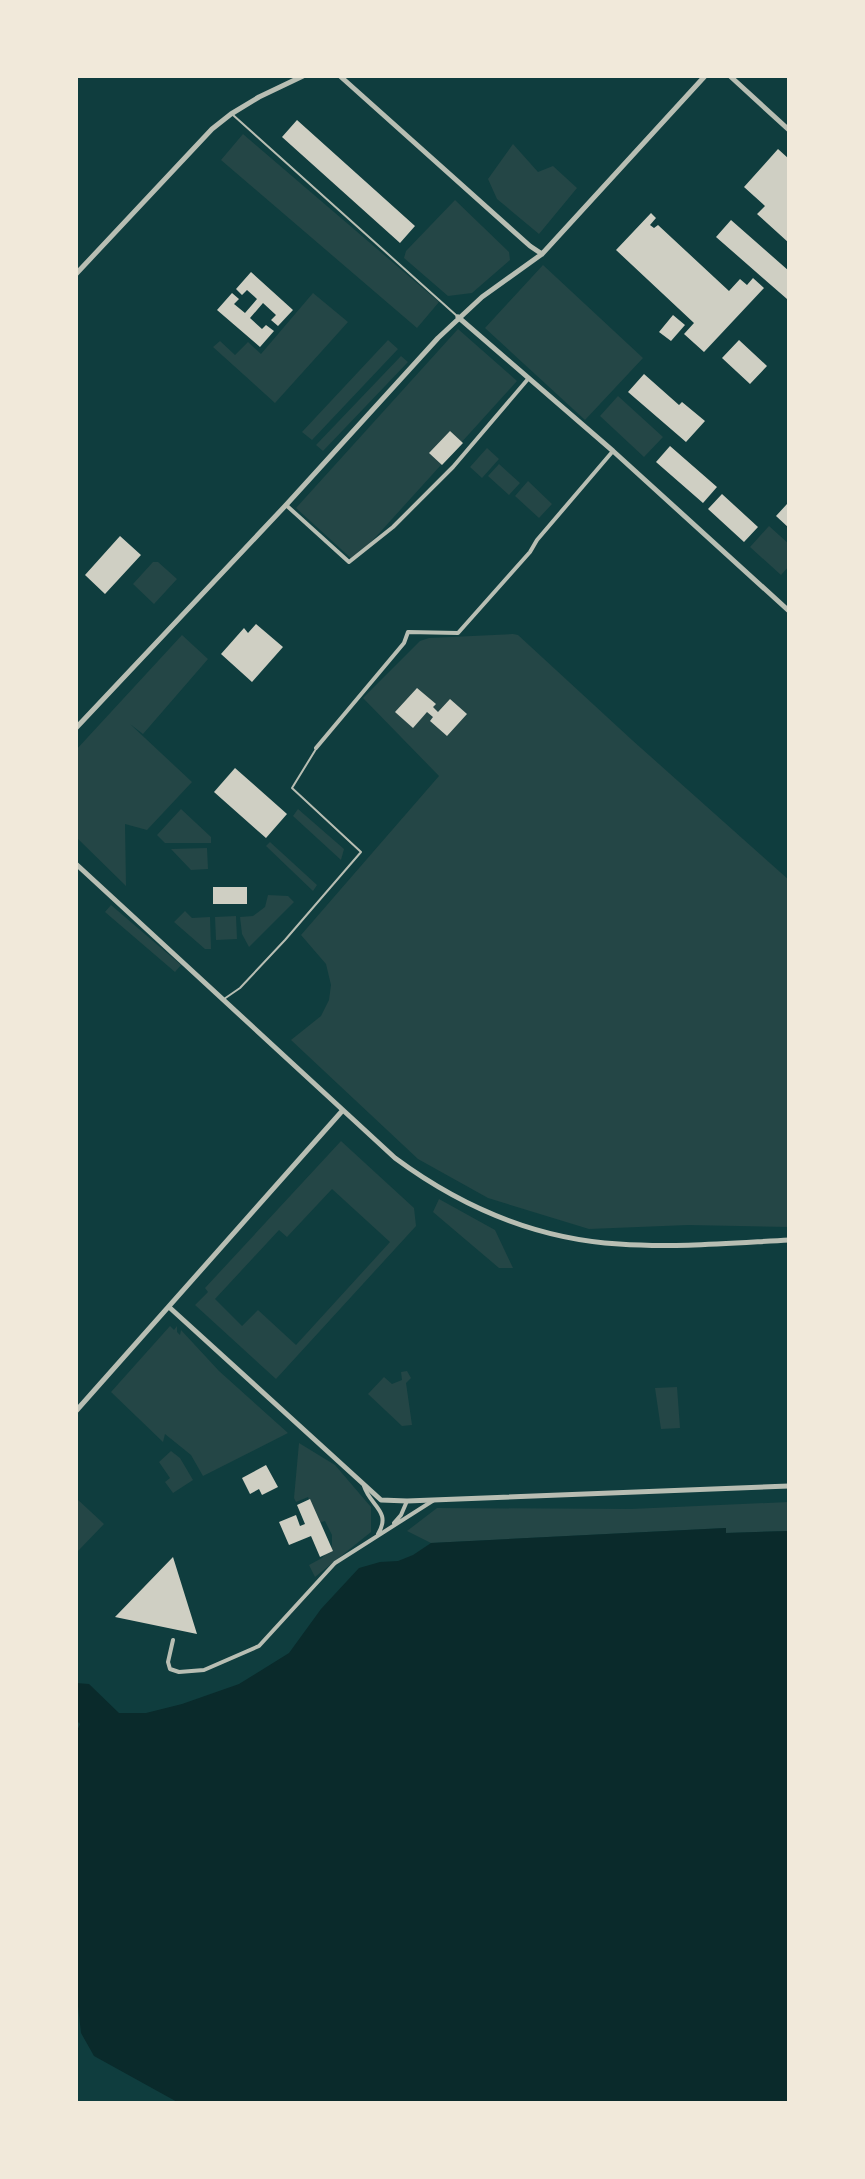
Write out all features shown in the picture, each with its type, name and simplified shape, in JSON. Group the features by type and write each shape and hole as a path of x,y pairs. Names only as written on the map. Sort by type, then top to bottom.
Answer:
{"street":[{"path":"76,274 212,129 259,97 303,76"},
{"path":"340,76 542,254"},
{"path":"76,728 458,317 542,254 705,76"},
{"path":"730,76 789,130"},
{"path":"458,317 613,451 789,611"},
{"path":"286,505 349,562 393,527 453,467 528,379"},
{"path":"316,748 404,643 408,632 458,633 613,451"},
{"path":"76,864 395,1158 422,1178 474,1206 531,1228 617,1244 789,1240"},
{"path":"76,1411 343,1110"},
{"path":"169,1307 381,1500 789,1486"},
{"path":"364,1485 370,1500 383,1517 376,1536"},
{"path":"173,1640 168,1662 170,1669 179,1672 204,1670 259,1646 335,1563 434,1500"},
{"path":"389,1527 401,1515 407,1501"}],"lane":[{"path":"231,114 458,317"},
{"path":"224,999 240,988 285,940 361,852 292,788 316,748"}],"shaded area":[{"path":"243,134 439,302 417,328 221,160"},
{"path":"513,144 538,172 553,166 577,188 539,234 497,199 488,179"},
{"path":"455,200 509,252 510,260 472,293 448,296 404,258 406,251"},
{"path":"543,265 643,358 585,420 485,328"},
{"path":"313,293 348,322 275,403 213,347 220,341 235,355 248,342 261,354"},
{"path":"458,329 517,381 354,561 296,508"},
{"path":"388,340 398,349 312,440 302,432"},
{"path":"401,356 408,362 323,451 316,445"},
{"path":"618,396 663,437 644,457 600,416"},
{"path":"487,448 499,459 482,478 470,467"},
{"path":"499,464 520,483 509,495 488,476"},
{"path":"528,481 552,504 539,518 515,496"},
{"path":"769,526 789,544 789,566 781,575 750,547"},
{"path":"153,562 158,562 177,579 154,604 133,584"},
{"path":"182,635 208,659 143,734 130,724 192,782 147,830 125,824 126,886 76,837 76,750"},
{"path":"518,635 789,880 789,1227 688,1225 589,1229 488,1198 418,1159 291,1040 321,1016 329,1000 331,985 326,964 301,935 439,776 363,698 420,641"},
{"path":"181,809 211,837 211,843 165,843 157,835"},
{"path":"298,809 344,849 341,860 293,816"},
{"path":"270,842 317,885 313,891 266,846"},
{"path":"207,848 208,869 191,870 171,849"},
{"path":"268,895 288,896 294,902 249,947 242,934 240,917 253,916 265,907"},
{"path":"111,905 181,965 175,972 105,912"},
{"path":"185,911 192,918 210,917 211,949 205,949 174,922"},
{"path":"236,916 237,939 216,940 215,917"},
{"path":"341,1141 414,1208 416,1226 276,1379 195,1305 208,1292 205,1288","holes":["332,1189 390,1242 296,1345 258,1310 242,1326 215,1299 279,1230 287,1237"]},
{"path":"439,1199 495,1230 513,1268 499,1268 433,1212"},
{"path":"170,1326 174,1330 177,1326 180,1335 181,1330 219,1371 288,1433 203,1476 191,1455 165,1434 163,1442 111,1392"},
{"path":"407,1371 411,1378 406,1383 412,1425 402,1426 368,1394 384,1377 392,1384 402,1380 401,1372"},
{"path":"677,1387 680,1428 661,1429 655,1388"},
{"path":"299,1443 335,1465 371,1507 371,1532 315,1577 309,1565 322,1558 332,1546 332,1535 325,1521 318,1523 308,1497 296,1502 294,1498"},
{"path":"171,1451 180,1458 193,1480 173,1493 165,1482 170,1478 159,1462"},
{"path":"76,1498 104,1524 78,1551 76,1549"},
{"path":"789,1502 789,1531 726,1533 725,1528 431,1543 407,1531 437,1508 631,1509"},
{"path":"726,1528 726,1533 789,1531 789,2103 179,2103 94,2056 81,2033 76,1988 76,1733 80,1724 76,1720 76,1683 89,1684 119,1713 146,1713 239,1684 289,1653 321,1609 359,1568 398,1561 431,1543"}],"building":[{"path":"297,120 415,226 400,243 282,137"},
{"path":"778,149 789,159 789,243 757,214 765,206 744,187"},
{"path":"651,213 656,218 650,225 654,228 658,225 729,291 740,279 747,285 753,278 764,288 704,352 684,334 694,323 616,250"},
{"path":"731,220 789,271 787,299 716,237"},
{"path":"251,272 293,310 278,326 271,320 276,315 263,303 250,318 262,329 266,325 274,331 260,347 217,310 232,293 239,299 234,304 245,313 257,299 247,290 242,295 236,289"},
{"path":"673,315 685,325 671,341 659,332"},
{"path":"739,340 767,366 750,384 722,358"},
{"path":"644,374 679,405 682,402 705,421 686,442 628,392"},
{"path":"450,431 463,443 442,465 429,453"},
{"path":"670,446 717,487 703,503 656,462"},
{"path":"722,494 758,527 744,542 708,509"},
{"path":"787,504 789,507 789,528 776,516"},
{"path":"120,536 141,555 105,594 85,575"},
{"path":"256,624 283,647 252,682 221,654 244,628 248,633"},
{"path":"417,688 436,704 433,707 438,712 450,699 467,714 447,736 430,721 433,717 427,712 413,728 395,712"},
{"path":"235,768 287,814 266,838 214,792"},
{"path":"213,887 247,887 247,904 213,904"},
{"path":"266,1465 278,1487 262,1495 259,1489 250,1494 242,1478"},
{"path":"310,1499 333,1551 320,1557 311,1536 289,1545 279,1522 296,1515 300,1526 305,1524 297,1505"},
{"path":"173,1557 197,1634 115,1617"}]}
